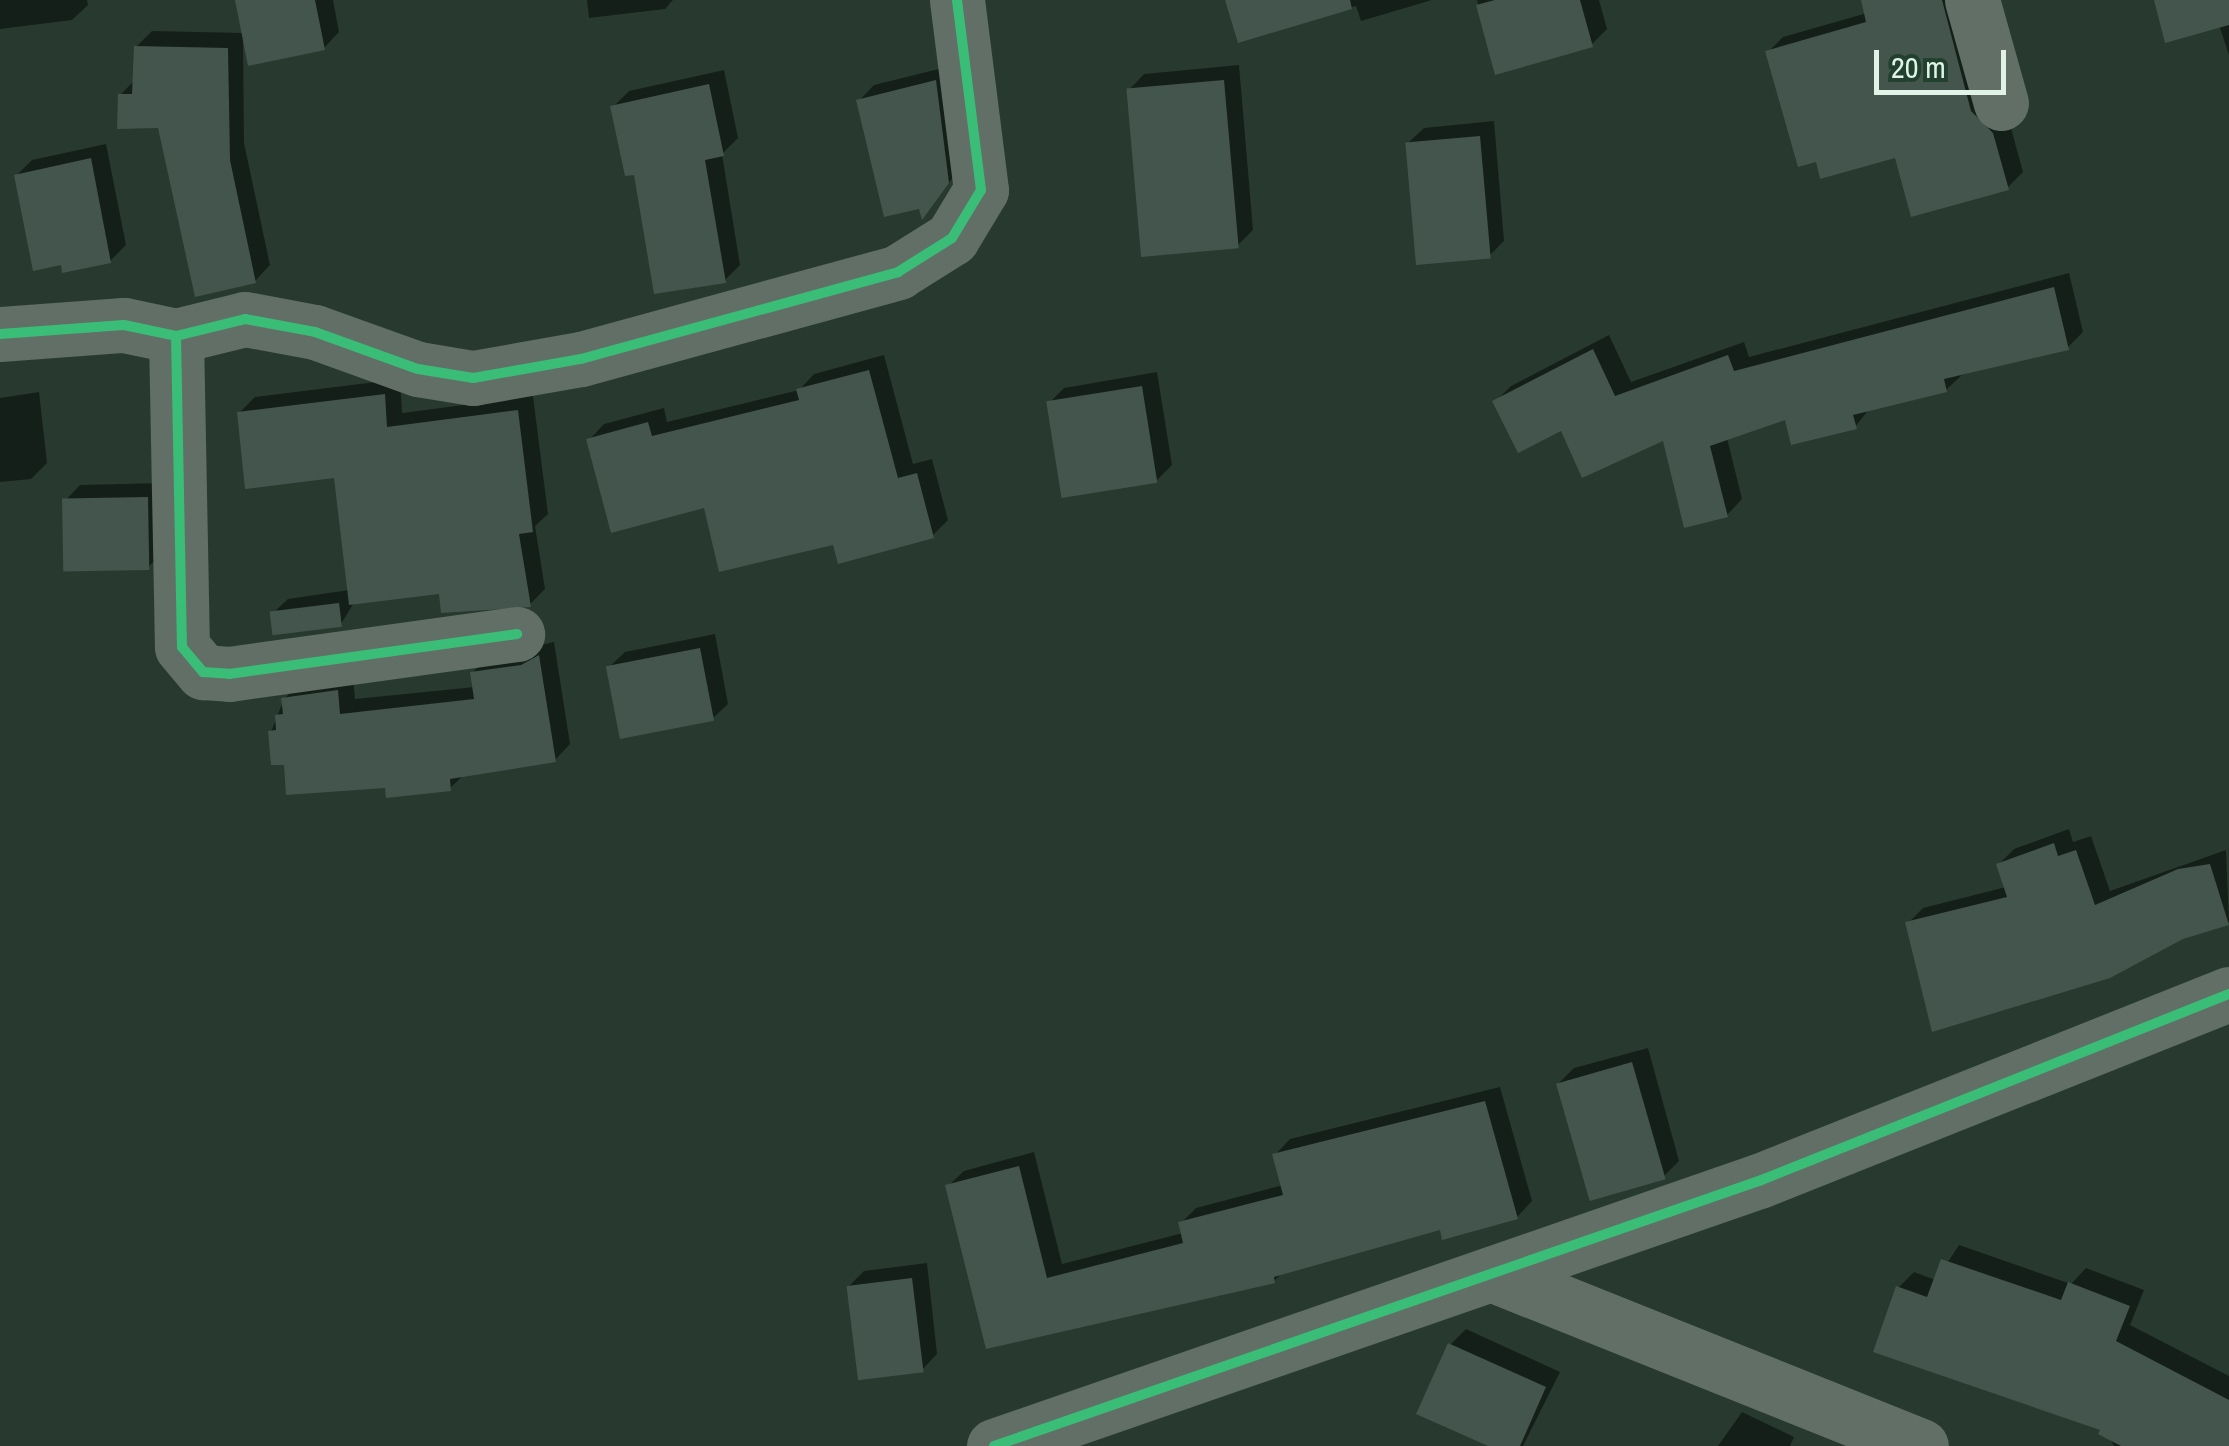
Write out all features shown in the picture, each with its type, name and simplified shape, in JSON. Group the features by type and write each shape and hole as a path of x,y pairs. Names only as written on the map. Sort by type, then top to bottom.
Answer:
{"street":[{"path":"0,334 124,325 176,336 245,320 315,332 418,369 473,378 581,359 898,272 952,238 981,190 957,0"},
{"path":"1972,0 2001,104"},
{"path":"176,336 182,647 204,672 229,674 517,634"},
{"path":"994,1446 1759,1181 2229,994"},
{"path":"1492,1274 1921,1446"}],"building":[{"path":"235,0 315,0 325,50 248,66"},
{"path":"1225,0 1350,0 1352,9 1238,43"},
{"path":"1495,0 1580,0 1593,47 1495,75 1476,5"},
{"path":"1861,0 1942,0 1971,111 1993,133 2009,190 1911,217 1895,158 1820,179 1816,162 1798,167 1765,51 1866,22"},
{"path":"2154,0 2229,0 2229,25 2165,43"},
{"path":"134,46 228,48 230,160 256,283 195,297 158,128 117,129 118,94 132,94"},
{"path":"936,80 949,183 922,220 919,209 884,217 856,100"},
{"path":"1224,80 1239,248 1141,257 1126,89"},
{"path":"709,84 724,156 705,160 726,283 654,294 634,175 625,176 610,106"},
{"path":"1480,136 1491,259 1416,265 1405,143"},
{"path":"91,158 111,263 62,273 61,265 33,271 14,175"},
{"path":"2054,287 2069,350 1944,379 1947,392 1853,415 1857,429 1791,445 1785,420 1710,446 1728,517 1684,528 1663,441 1582,478 1561,431 1518,453 1492,401 1593,349 1615,396 1728,355 1734,371"},
{"path":"869,370 898,478 917,473 934,538 838,564 833,545 719,572 704,508 611,533 586,439 648,422 652,436 799,400 796,389"},
{"path":"1142,386 1157,483 1062,498 1046,401"},
{"path":"385,394 387,427 518,410 533,532 519,534 531,607 441,613 439,594 349,605 334,478 245,489 237,412"},
{"path":"148,497 149,570 63,571 62,499"},
{"path":"339,603 342,627 272,635 270,612"},
{"path":"700,648 714,721 620,739 606,666"},
{"path":"539,655 556,762 450,779 451,791 386,798 385,788 286,795 284,765 271,765 268,731 276,730 275,715 283,714 281,698 338,690 340,714 474,699 470,672 521,665"},
{"path":"2054,843 2058,856 2076,850 2095,905 2178,869 2210,864 2229,925 2183,939 2110,978 1932,1032 1905,922 2007,897 1996,864"},
{"path":"1632,1062 1666,1179 1590,1201 1556,1084"},
{"path":"1485,1101 1518,1219 1442,1240 1440,1230 1274,1277 1275,1283 986,1349 945,1185 1019,1166 1047,1278 1183,1243 1178,1222 1283,1195 1272,1154"},
{"path":"1941,1259 2061,1300 2068,1282 2130,1306 2116,1341 2229,1400 2229,1446 2121,1446 2098,1434 2100,1430 1873,1352 1896,1286 1927,1297"},
{"path":"912,1278 924,1372 858,1380 846,1286"},
{"path":"1448,1343 1546,1387 1520,1446 1488,1446 1416,1414"}],"cycle path":[{"path":"0,334 124,325 176,336 245,319 315,332 418,369 473,378 581,359 898,272 952,238 981,190 957,0"},
{"path":"176,336 182,647 203,672 229,674 517,634"},
{"path":"994,1446 1759,1181 2229,994"}]}
